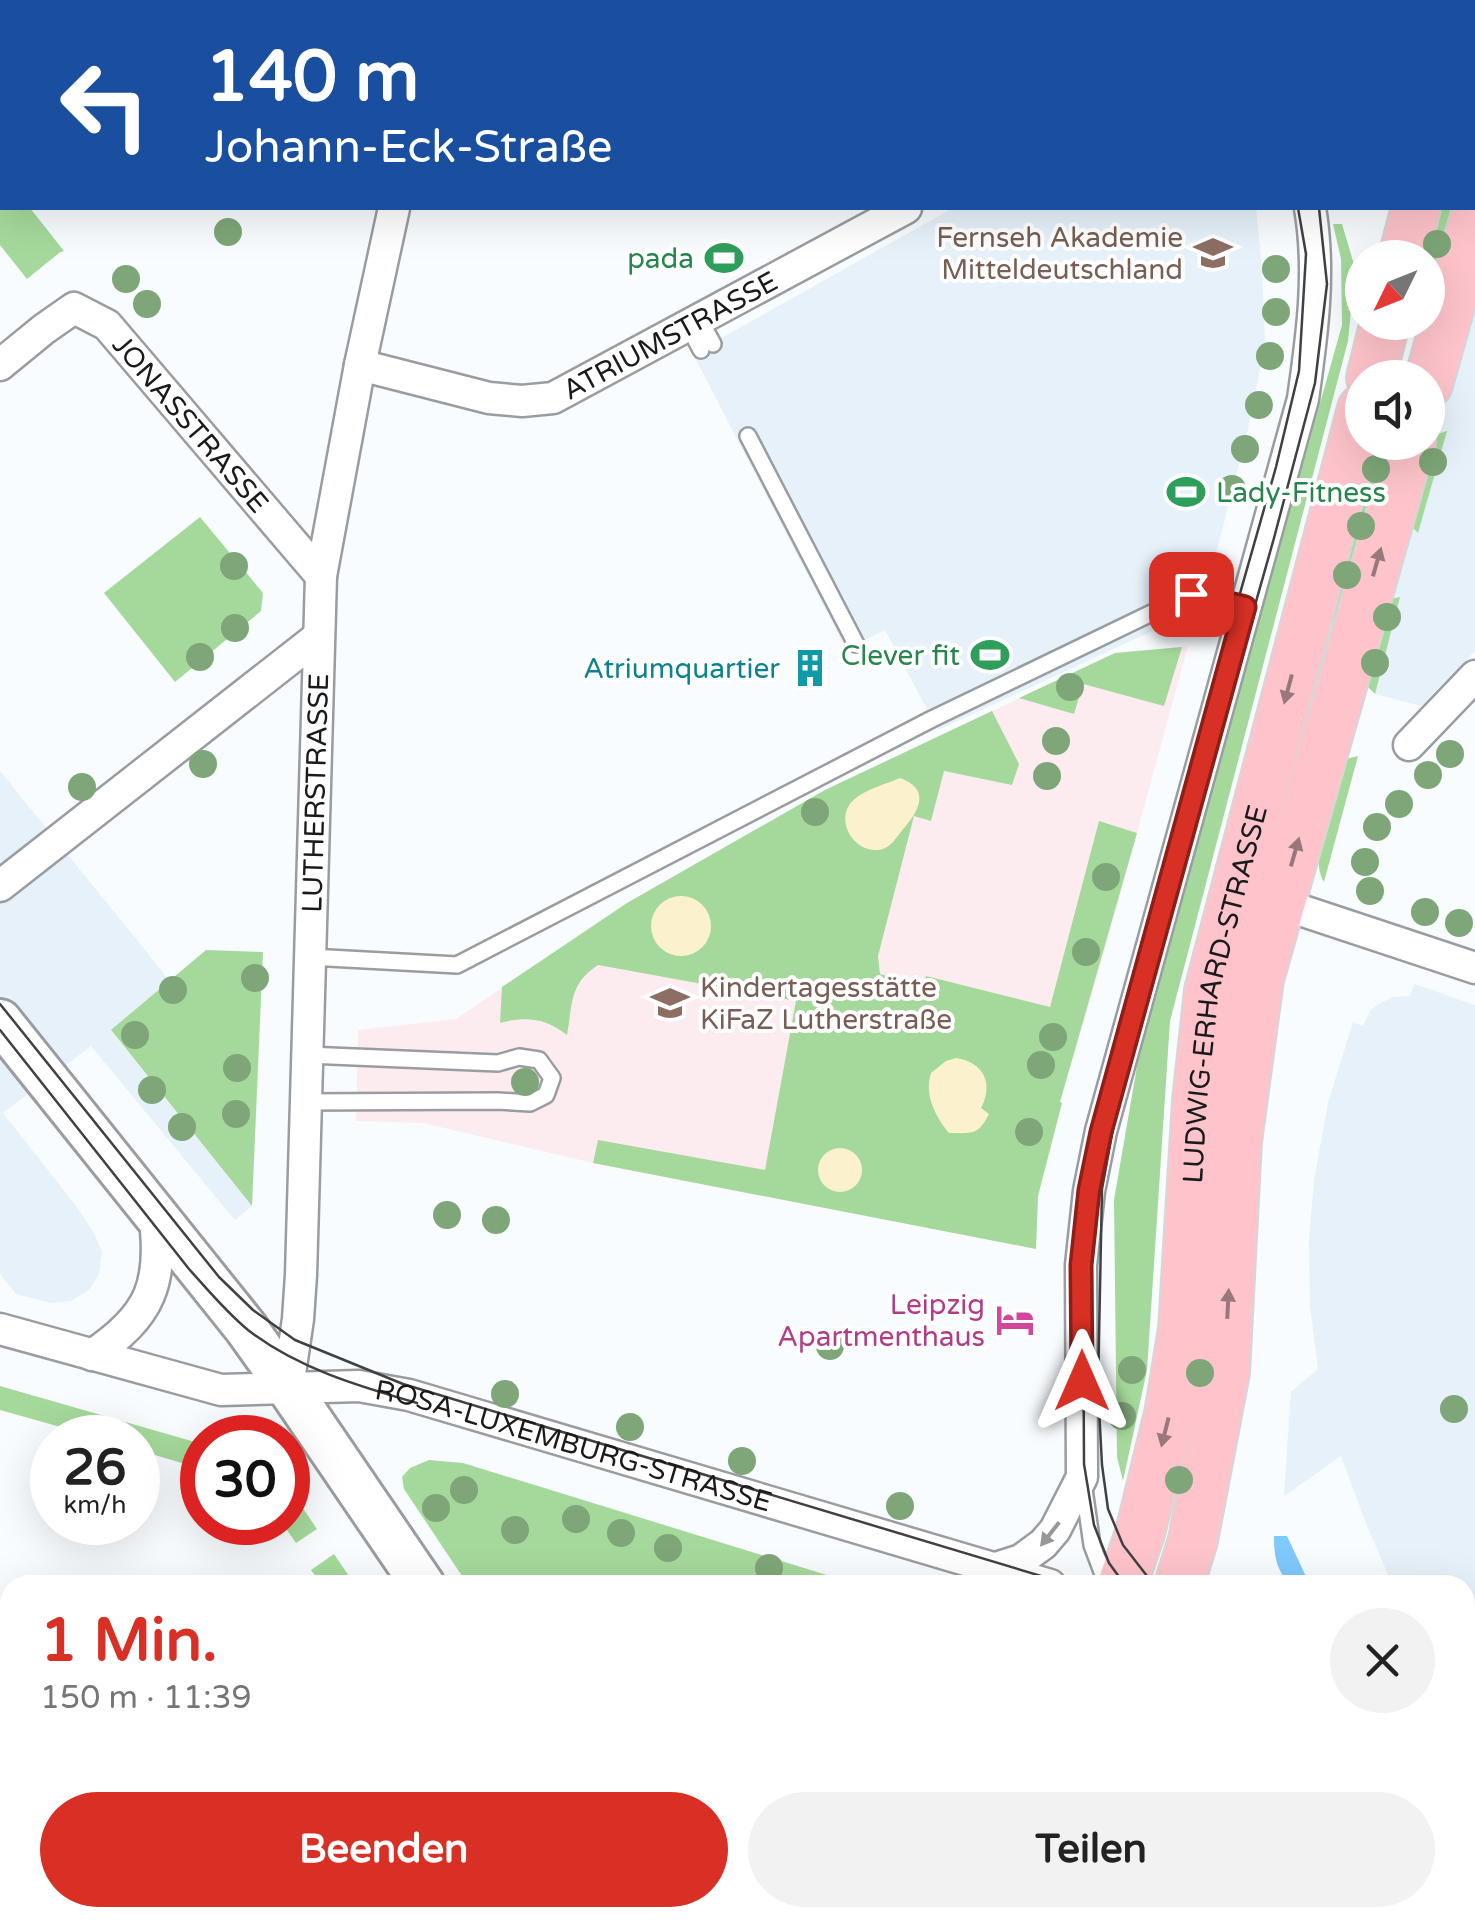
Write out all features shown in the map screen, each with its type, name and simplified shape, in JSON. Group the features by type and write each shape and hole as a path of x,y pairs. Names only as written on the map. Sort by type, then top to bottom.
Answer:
{"main road":[{"path":"1407,240 1415,210"},
{"path":"1435,360 1475,216"},
{"name":"LUDWIG-ERHARD-STRASSE","path":"1125,1575 1140,1532 1178,1366 1209,991 1349,460"},
{"name":"LUDWIG-ERHARD-STRASSE","path":"1182,1575 1194,1540 1225,1372 1237,1141 1258,980 1406,460"},
{"path":"0,1021 246,1328 416,1575"}],"street":[{"name":"LUTHERSTRASSE","path":"288,1387 298,1319 321,576 394,210"},
{"name":"ATRIUMSTRASSE","path":"360,365 489,398 522,402 553,398 700,334 903,210"},
{"path":"996,1568 1021,1560 1044,1544 1056,1530 1082,1477 1081,1265 1089,1190 1101,1132 1303,399 1313,327 1314,237 1310,210"},
{"name":"JONASSTRASSE","path":"0,364 74,308 106,325 321,576"},
{"path":"0,886 318,637"},
{"path":"1408,745 1475,676"},
{"path":"1236,888 1475,968"},
{"path":"92,1355 134,1322 147,1303 154,1282 157,1248 154,1213"},
{"name":"ROSA-LUXEMBURG-STRASSE","path":"0,1329 222,1390 359,1386 409,1395 1018,1575"}],"lane":[{"path":"748,436 856,644"},
{"path":"310,957 458,965 932,719 1191,594 1245,607"},
{"path":"306,1102 530,1103 546,1096 552,1078 539,1060 519,1057 498,1063 307,1055"},
{"path":"1082,1477 1092,1545 1103,1575"}],"shaded area":[{"path":"949,210 1256,210 1265,345 1248,429 1202,608 938,730 885,630 846,649 693,354"},
{"path":"1475,272 1475,651 1421,706 1375,694 1364,683 1424,460 1445,460 1445,383"},
{"path":"1188,646 1060,1102 1038,1196 1036,1249 593,1163 423,1123 356,1121 358,1030 456,1019 627,903 825,790 1115,653"},
{"path":"0,771 170,981 111,1031 252,1206 235,1220 91,1046 3,1113 76,1206 102,1252 99,1274 89,1290 71,1301 51,1303 16,1294 0,1274"},
{"path":"1414,984 1475,1005 1475,1575 1387,1575 1341,1456 1284,1496 1291,1392 1318,1369 1310,1306 1309,1240 1314,1181 1328,1103 1353,1022 1363,1026 1377,1005 1393,997 1410,996"}],"green space":[{"path":"0,210 32,210 64,251 27,279 0,245"},
{"path":"1434,210 1455,210 1445,249 1445,240 1430,240"},
{"path":"1333,224 1342,224 1347,240 1348,341 1170,1021 1147,1370 1123,1481 1117,1457 1114,1200 1142,1037 1342,325 1341,259"},
{"path":"1367,460 1389,460 1340,637 1331,636 1341,558"},
{"path":"1424,460 1439,460 1418,533 1407,522"},
{"path":"200,517 263,593 261,611 175,682 104,593"},
{"path":"1400,597 1375,694 1364,683 1385,600"},
{"path":"1182,647 1164,706 1083,684 1074,714 1019,698 1115,653"},
{"path":"992,711 1019,764 1012,785 944,771 931,821 914,816 878,956 880,974 923,986 926,976 1050,1007 1099,821 1137,833 1060,1102 1038,1196 1036,1249 593,1163 598,1140 765,1170 796,1001 598,965 577,987 567,1035 535,1020 500,1023 502,987 627,903 825,790"},
{"path":"1358,756 1324,882 1319,856 1328,805 1342,760"},
{"path":"206,950 263,952 252,1206 111,1030"},
{"path":"0,1386 101,1415 30,1415 30,1418 0,1410"},
{"path":"160,1432 180,1438 180,1462 160,1457"},
{"path":"429,1460 463,1463 827,1575 461,1575 404,1489 402,1477 410,1468"},
{"path":"334,1554 348,1575 315,1575 311,1570"}],"sand":[{"path":"900,778 919,794 915,813 889,846 875,850 858,844 845,821 849,805 866,792"},
{"path":"681,896 702,905 711,926 702,947 681,956 660,947 651,926 660,905"},
{"path":"956,1058 980,1069 986,1083 981,1108 989,1114 978,1130 969,1133 949,1133 930,1097 931,1073"},
{"path":"840,1148 856,1154 862,1170 856,1186 840,1192 824,1186 818,1170 824,1154"}],"water":[{"path":"1274,1536 1287,1536 1305,1575 1283,1575"}],"tram line":[{"path":"1147,931 1299,371 1306,254 1298,210"},
{"path":"1146,1575 1123,1545 1108,1509 1102,1465 1098,1388 1102,1189 1124,1068 1315,383 1327,284 1319,210"},
{"path":"0,1004 219,1277 253,1310 295,1340 403,1384 1038,1575"},
{"path":"0,1030 189,1269 240,1323 307,1365 417,1403"},
{"path":"1110,1066 1087,1170 1083,1261 1084,1464 1094,1525 1118,1575"}],"place":[{"name":"Fernseh Akademie Mitteldeutschland","path":"1213,253"},
{"name":"pada","path":"724,258"},
{"name":"Lady-Fitness","path":"1186,492"},
{"name":"Clever fit","path":"990,655"},
{"name":"Atriumquartier","path":"810,668"},
{"name":"Kindertagesstätte KiFaZ Lutherstraße","path":"670,1003"},
{"name":"Leipzig Apartmenthaus","path":"1015,1320"}],"route":[{"path":"1082,1381 1081,1265 1089,1190 1101,1132 1245,607 1191,594"}]}
